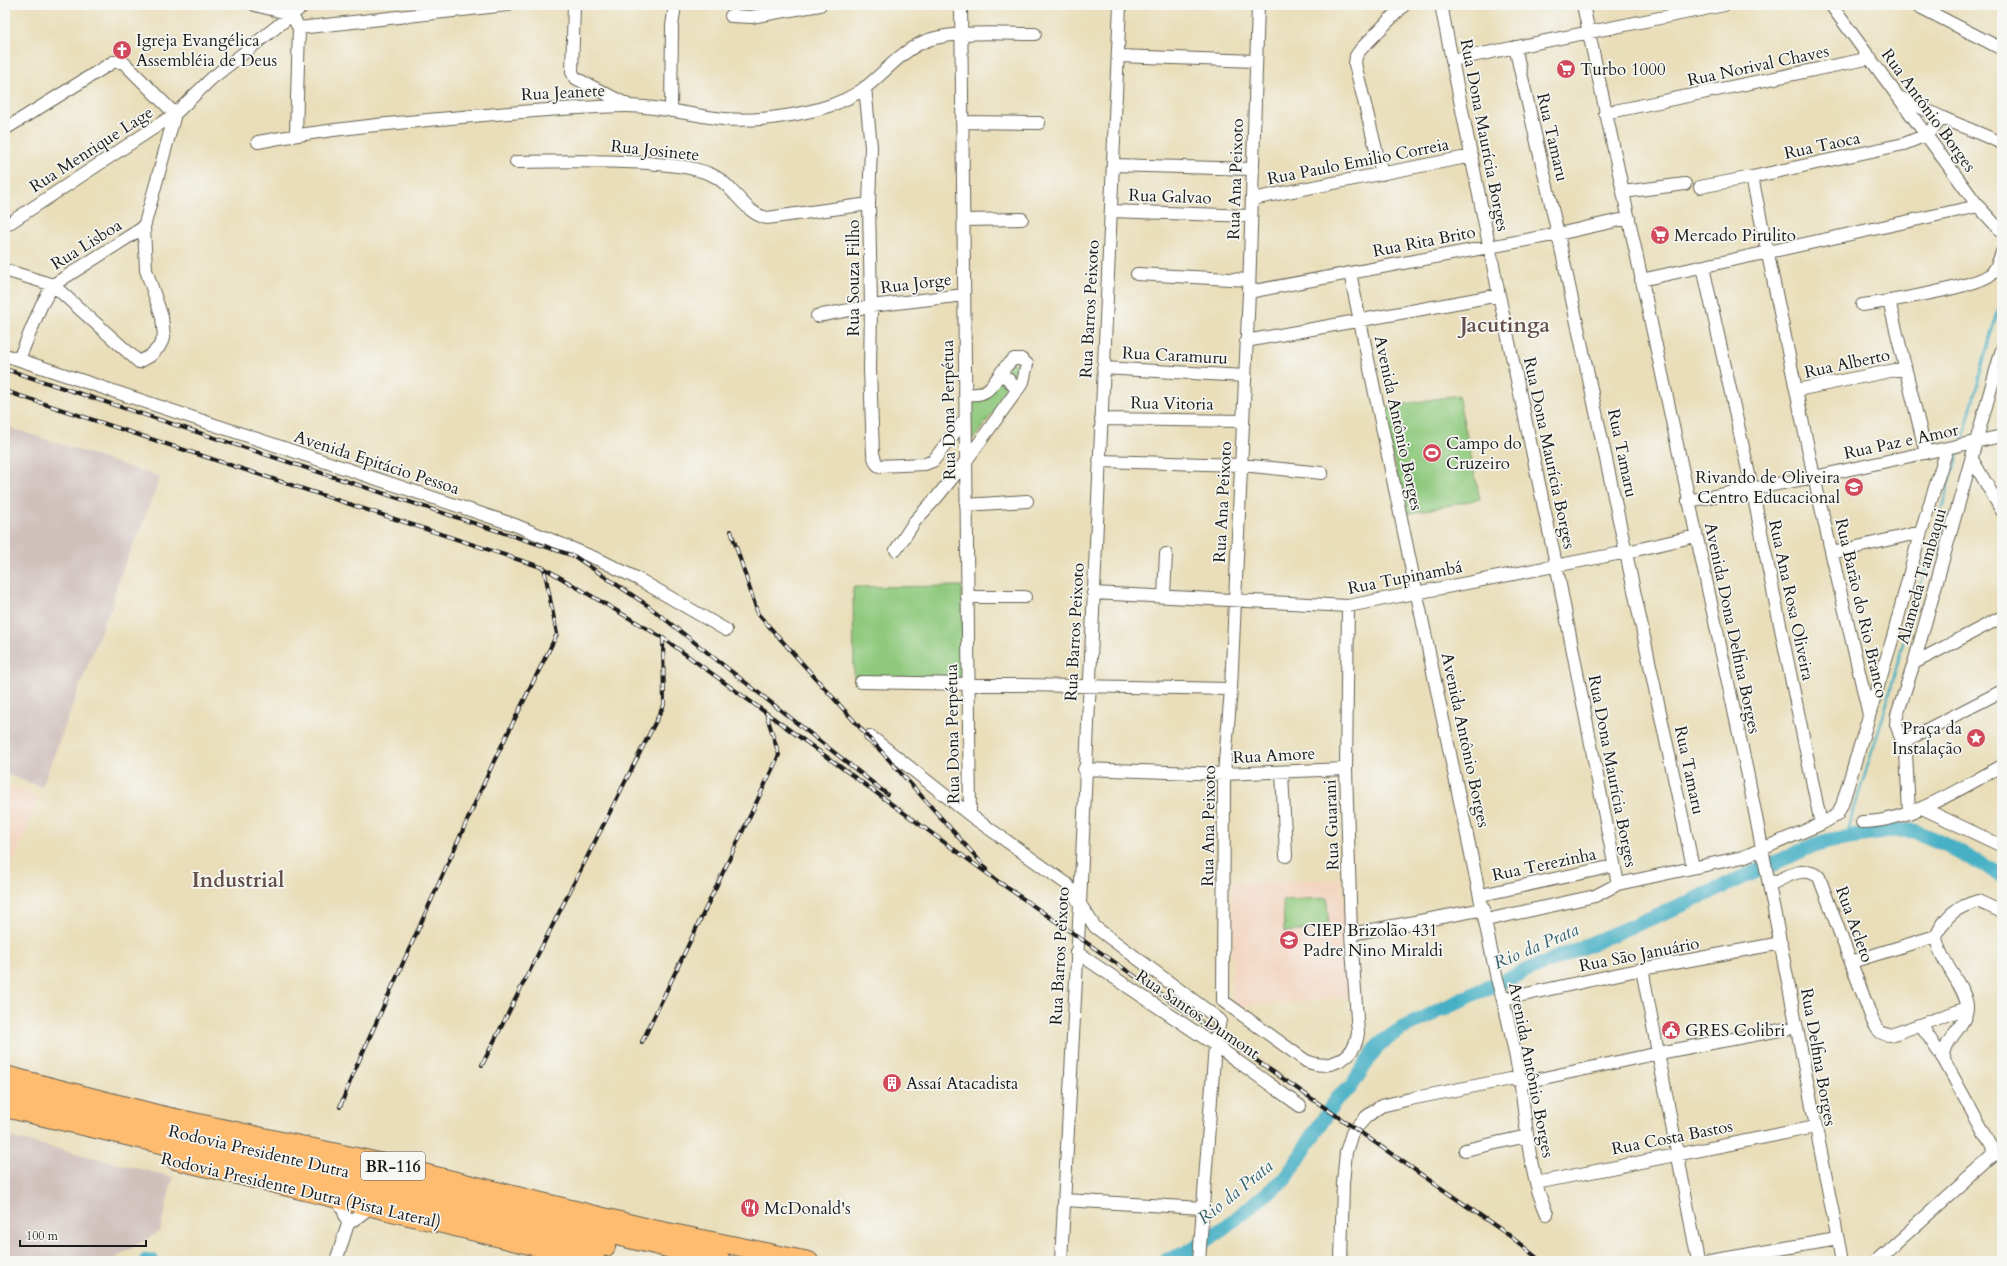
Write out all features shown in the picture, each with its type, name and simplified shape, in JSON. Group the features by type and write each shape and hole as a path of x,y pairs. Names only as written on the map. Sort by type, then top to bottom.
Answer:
{"highway":[{"name":"BR-116","path":"5,1075 157,1114 362,1159 653,1229 809,1261"},
{"path":"5,1083 139,1117 169,1130"},
{"name":"Rodovia Presidente Dutra","path":"5,1093 169,1130 722,1261"},
{"name":"Rodovia Presidente Dutra","path":"5,1108 669,1261"},
{"name":"Rodovia Presidente Dutra (Pista Lateral)","path":"5,1120 334,1197 596,1261"}],"street":[{"path":"255,5 291,14 299,28 296,134"},
{"name":"Rua Menrique Lage","path":"5,226 175,114 211,79 304,5"},
{"path":"299,28 507,5"},
{"path":"574,5 572,72 575,78 578,82 630,106"},
{"path":"671,111 672,26 675,5"},
{"path":"731,16 751,18 816,5"},
{"name":"Rua Dona Perpétua","path":"961,5 970,815"},
{"name":"Rua Barros Peixoto","path":"1061,1261 1076,952 1080,904 1084,769 1120,5"},
{"name":"Rua Ana Peixoto","path":"1258,5 1249,286 1231,689 1224,774 1223,1001 1313,1064 1321,1066 1342,1059 1347,1056 1357,1042"},
{"path":"1382,174 1354,64 1356,56 1361,49 1404,5"},
{"name":"Rua Dona Maurícia Borges","path":"1441,5 1499,295 1556,564 1599,779 1618,884"},
{"name":"Avenida Dona Delfina Borges","path":"1583,5 1748,776 1763,854"},
{"path":"1452,60 1724,5"},
{"path":"1916,5 2002,49"},
{"name":"Rua Antônio Borges","path":"1836,7 1978,206 2002,232"},
{"name":"Rua Jeanete","path":"258,142 296,134 394,123 524,111 630,106 717,119 743,120 772,118 823,108 852,96 920,43 931,39 962,35 1035,34"},
{"name":"Rua Tamaru","path":"1515,47 1558,234 1627,552 1693,868"},
{"path":"1118,56 1256,61"},
{"name":"Rua Norival Chaves","path":"1605,113 1871,58"},
{"path":"5,129 113,62 118,61 123,62 175,114 144,226 146,270 162,317 164,337 159,347 150,356 139,362 53,285 5,270"},
{"name":"Rua Souza Filho","path":"865,87 871,147 869,204 871,306 870,416 873,454 876,463 879,466 924,464 933,461 966,419"},
{"path":"1900,97 1943,118 2002,143"},
{"name":"Rua Taoca","path":"1700,187 1904,144 1926,134 1943,118"},
{"path":"962,122 1039,123"},
{"name":"Rua Paulo Emilio Correia","path":"1252,199 1472,156"},
{"name":"Rua Josinete","path":"516,162 592,161 686,167 712,175 727,185 754,213 767,218 869,204"},
{"name":"Rua Galvao","path":"1113,165 1252,169"},
{"name":"Rua Barão do Rio Branco","path":"1752,177 1814,477 1870,718"},
{"path":"1624,192 1685,184"},
{"path":"1641,280 1978,206"},
{"name":"Rua Galvao","path":"1111,211 1251,216"},
{"name":"Rua Rita Brito","path":"1137,274 1249,286 1350,273 1558,234 1629,218"},
{"path":"963,220 1022,219"},
{"name":"Rua Lisboa","path":"20,359 41,306 53,285 144,226"},
{"path":"1862,305 1952,288 1973,282 1990,275 2002,252"},
{"name":"Rua Ana Rosa Oliveira","path":"1703,267 1752,488 1821,824"},
{"name":"Avenida Antônio Borges","path":"1350,273 1416,593 1481,895 1497,979 1520,1080 1527,1136 1538,1194 1547,1214"},
{"name":"Rua Jorge","path":"817,316 871,306 964,295"},
{"path":"1246,342 1499,295"},
{"path":"1889,301 1904,368 1926,453"},
{"name":"Alameda Tambaqui","path":"1908,813 1907,764 1903,742 1896,724 1897,714 1914,663 1972,459 1973,444 2002,349"},
{"name":"Avenida Epitácio Pessoa","path":"5,355 515,525 602,561 640,580 726,630"},
{"path":"896,550 915,521 937,497 966,461 1017,390 1025,377 1026,364 1021,359 1014,360 983,394 974,395 965,393"},
{"name":"Rua Caramuru","path":"1103,368 1245,376"},
{"name":"Rua Alberto","path":"1797,390 1904,368"},
{"path":"1000,374 1008,379 1017,390"},
{"name":"Rua Vitoria","path":"1101,419 1243,421"},
{"name":"Rua Paz e Amor","path":"1688,501 1814,477 1973,444 2002,436"},
{"path":"1351,934 1485,915 1595,896 1618,884 1763,854 1837,815 1842,805 1870,718 1921,532 1950,448"},
{"path":"1972,459 2002,511"},
{"path":"1099,461 1241,465 1322,472"},
{"path":"966,505 1027,501"},
{"path":"1832,553 1921,532"},
{"name":"Rua Tupinambá","path":"1093,593 1348,606 1556,564 1627,552 1696,536"},
{"path":"1164,596 1166,554"},
{"path":"967,597 1025,596"},
{"name":"Rua Guarani","path":"1348,606 1346,769 1351,934 1358,1021 1357,1042"},
{"path":"1914,663 2002,617"},
{"path":"1860,677 1867,678 1883,672"},
{"path":"861,682 1231,689"},
{"path":"1903,742 2001,693"},
{"name":"Rua Dona Perpétua","path":"870,736 944,796 1067,884 1095,927 1220,1020 1215,1045"},
{"path":"1862,822 1878,822 1922,808 2002,766"},
{"name":"Rua Amore","path":"1084,769 1224,774 1346,769"},
{"path":"1282,772 1286,856"},
{"path":"1922,808 2001,843"},
{"name":"Rua Delfina Borges","path":"1763,854 1842,1261"},
{"name":"Rua Terezinha","path":"1481,895 1614,866"},
{"name":"Rua Acleto","path":"1768,881 1806,870 1811,871 1819,877 1876,1028 1881,1033 1891,1035 1921,1025"},
{"path":"1944,1060 1945,1049 1962,1021 1967,1008 1965,998 1941,953 1936,936 1942,923 1950,914 1970,903 1978,901 2002,912"},
{"path":"1851,962 1936,936"},
{"name":"Rua Sāo Januário","path":"1502,996 1781,943"},
{"name":"Rua Santos Dumont","path":"1076,952 1215,1045 1300,1106"},
{"path":"1642,969 1698,1261"},
{"path":"1876,1261 1993,1156 1992,1148 1944,1060 1921,1025 1967,1008"},
{"path":"1342,1261 1343,1183 1346,1152 1352,1134 1364,1119 1376,1109 1388,1104 1510,1079 1530,1081 1659,1053 1796,1027"},
{"path":"1199,1258 1215,1045"},
{"name":"Rua Costa Bastos","path":"1536,1182 1815,1127"},
{"path":"1465,1150 1527,1136"},
{"path":"334,1197 343,1209 348,1224 336,1261"},
{"path":"1064,1200 1202,1208"},
{"path":"348,1224 372,1207"},
{"path":"1710,1261 1838,1239"}],"shaded area":[{"path":"5,426 160,477 141,528 117,584 112,606 106,617 42,787 5,774"},
{"path":"5,784 39,797 5,885"},
{"name":"CIEP Brizolão 431 Padre Nino Miraldi","path":"1342,879 1349,997 1232,1007 1232,883"},
{"path":"5,1136 173,1177 160,1231 111,1261 5,1261"}],"green space":[{"path":"1011,363 1022,365 1019,377 1013,378 1009,375 1008,367"},
{"path":"999,379 1011,389 972,441 970,396"},
{"name":"Campo do Cruzeiro","path":"1458,395 1480,499 1406,514 1382,408"},
{"path":"962,586 963,677 854,678 853,587"},
{"path":"1327,898 1329,929 1284,932 1283,900"}],"waterway":[{"path":"1962,442 1991,333 2002,300"},
{"path":"1845,838 1885,710 1907,628 1928,562 1933,536 1960,448"},
{"name":"Rio da Prata","path":"1165,1261 1186,1253 1223,1229 1286,1178 1337,1098 1350,1088 1378,1045 1401,1029 1484,989 1689,902 1814,845 1831,840 1896,830 1914,831 1947,845 2002,876"},
{"name":"Rio da Prata","path":"146,1261 152,1261"}],"railway":[{"path":"5,369 574,556 647,605 887,794"},
{"path":"5,391 544,568 663,638 999,882 1510,1236 1541,1261"},
{"path":"731,531 758,614 987,869"},
{"path":"340,1107 353,1074 494,761 557,634 544,568"},
{"path":"482,1065 664,705 663,638"},
{"path":"642,1042 779,755 766,713"}],"place":[{"name":"Igreja Evangélica Assembléia de Deus","path":"122,50"},
{"name":"Turbo 1000","path":"1566,69"},
{"name":"Mercado Pirulito","path":"1660,235"},
{"name":"Campo do Cruzeiro","path":"1432,453"},
{"name":"Rivando de Oliveira Centro Educacional","path":"1854,487"},
{"name":"Praça da Instalação","path":"1976,738"},
{"name":"CIEP Brizolão 431 Padre Nino Miraldi","path":"1289,940"},
{"name":"GRES Colibri","path":"1671,1030"},
{"name":"Assaí Atacadista","path":"892,1083"},
{"name":"McDonald's","path":"750,1208"}],"district":[{"name":"Jacutinga","path":"1505,325"},
{"name":"Industrial","path":"238,880"}]}
